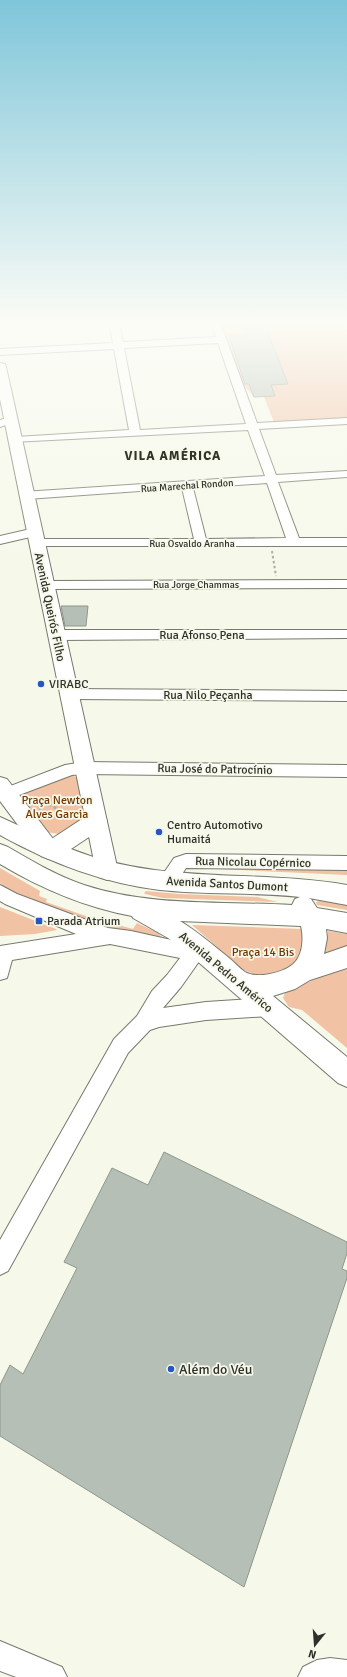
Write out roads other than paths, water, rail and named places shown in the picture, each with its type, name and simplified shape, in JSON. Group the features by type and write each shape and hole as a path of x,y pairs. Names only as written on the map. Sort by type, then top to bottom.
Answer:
{"main road":[{"name":"Avenida Queirós Filho","path":"4,400 6,422 16,440 68,694 107,871"},
{"path":"9,789 51,851 96,820"},
{"name":"Avenida Santos Dumont","path":"0,825 51,851 107,871 137,877 275,886 347,895"},
{"path":"0,853 59,886 90,896 132,905 162,910 312,917 347,923"},
{"name":"Avenida Pedro Américo","path":"107,871 132,905 176,931 198,947 347,1074"},
{"path":"275,886 297,880 315,879 347,882"},
{"path":"275,886 297,900 312,917 315,937 313,949 302,972"},
{"path":"241,984 260,985 279,983 302,972 347,957"}],"street":[{"path":"129,400 135,433"},
{"path":"243,400 294,542"},
{"path":"16,440 347,421"},
{"name":"Rua Marechal Rondon","path":"27,495 347,474"},
{"path":"187,485 201,543"},
{"name":"Rua Osvaldo Aranha","path":"0,540 36,538 201,543 347,542"},
{"name":"Rua Jorge Chammas","path":"46,585 347,584"},
{"name":"Rua Afonso Pena","path":"56,636 347,634"},
{"name":"Rua Nilo Peçanha","path":"68,694 347,696"},
{"path":"9,789 71,769 84,768"},
{"name":"Rua José do Patrocínio","path":"84,768 347,771"},
{"name":"Rua Nicolau Copérnico","path":"168,880 180,863 186,861 347,863"},
{"path":"0,892 11,899 85,929 110,936 132,939 176,949 185,950 198,947"},
{"path":"0,972 3,963 1,953 110,936"},
{"path":"0,1263 121,1046 144,1022 159,997 183,971 198,947"},
{"path":"144,1022 184,1013 268,1007"},
{"path":"0,1656 52,1677"},
{"path":"313,1677 321,1673 334,1672 347,1675"}],"place":[{"name":"VIRABC","path":"41,684"},
{"name":"Centro Automotivo Humaitá","path":"159,832"},
{"name":"Parada Atrium","path":"39,921"},
{"name":"Além do Véu","path":"171,1369"}],"district":[{"name":"VILA AMÉRICA","path":"173,455"}],"park label":[{"name":"Praça Newton Alves Garcia","path":"57,807"},
{"name":"Praça 14 Bis","path":"263,952"}]}
